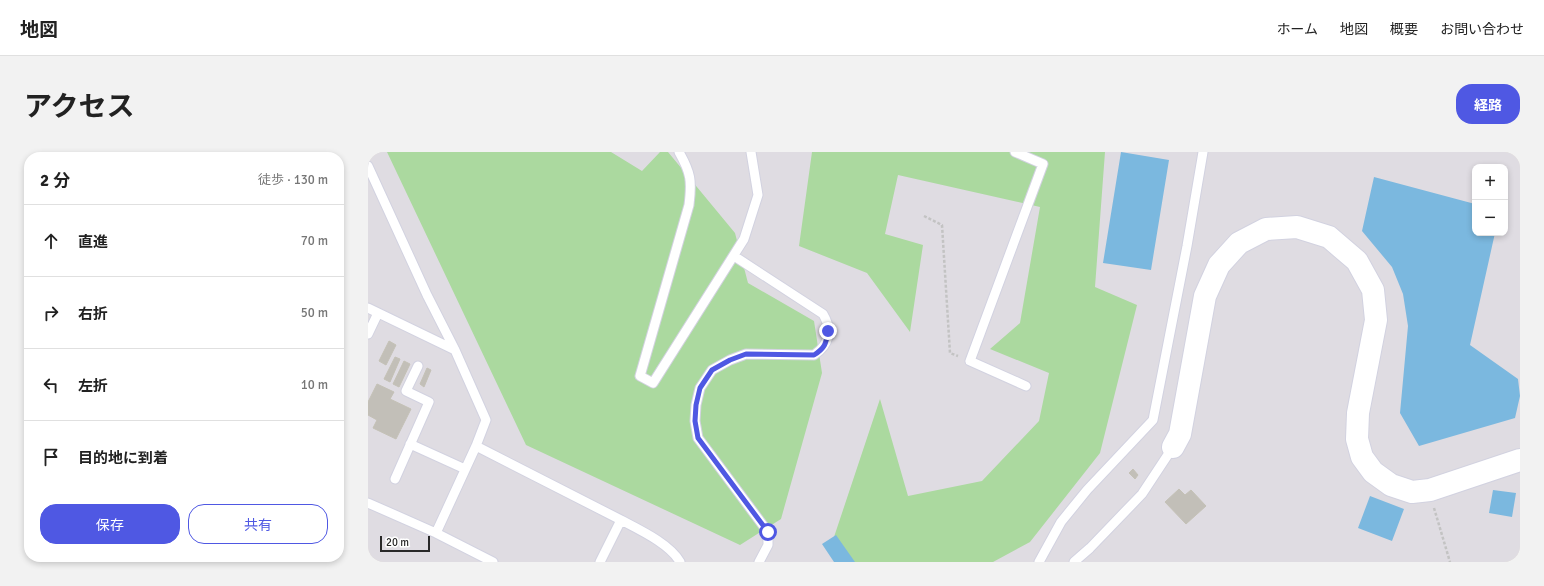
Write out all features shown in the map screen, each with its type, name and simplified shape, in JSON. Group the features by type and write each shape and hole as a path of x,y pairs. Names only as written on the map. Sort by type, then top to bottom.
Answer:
{"street":[{"path":"1173,447 1180,434 1205,296 1219,265 1239,243 1266,228 1297,227 1329,237 1357,261 1372,290 1376,320 1358,413 1356,439 1362,457 1372,472 1391,485 1412,492 1430,490 1520,460"}],"lane":[{"path":"679,152 685,163 692,183 689,205 640,376 653,383 744,239 758,195 750,152"},
{"path":"1015,152 1043,164 970,361 1026,386"},
{"path":"1039,562 1061,522 1087,490 1153,420 1187,246 1203,152"},
{"path":"368,166 427,295 455,350 486,420 476,446 436,533"},
{"path":"734,256 823,314 828,323 827,341 823,349 814,355 746,354 730,360 712,370 700,388 696,405 695,421 698,438 768,532 768,546 760,562"},
{"path":"368,308 455,350"},
{"path":"368,334 378,313"},
{"path":"395,478 429,402 406,391 418,366"},
{"path":"410,444 465,469"},
{"path":"476,446 621,520 653,538 677,556 680,562"},
{"path":"1074,562 1090,548 1142,494 1173,447"},
{"path":"368,503 436,533 493,562"},
{"path":"600,562 621,520"}],"path":[{"path":"924,216 942,226 950,353 970,361"},
{"path":"1430,490 1436,520 1450,562"}],"shaded area":[{"path":"368,152 1520,152 1520,562 368,562"}],"green space":[{"path":"387,152 611,152 642,171 660,152 668,152 735,233 748,283 814,321 822,373 781,519 740,545 526,445"},
{"path":"812,152 1105,152 1095,287 1137,305 1100,453 1030,542 993,562 854,562 834,537 880,399 908,496 982,481 1039,421 1049,373 990,349 1020,323 1040,207 898,175 885,234 923,245 910,332 867,273 799,246"}],"water":[{"path":"1121,152 1169,160 1151,270 1103,263"},
{"path":"1374,177 1472,203 1472,236 1494,236 1470,345 1518,379 1520,396 1515,418 1419,446 1400,413 1408,326 1403,294 1392,267 1362,231"},
{"path":"1493,490 1516,493 1512,517 1489,513"},
{"path":"1370,496 1404,509 1392,541 1358,528"},
{"path":"836,535 855,562 834,562 822,544"}],"building":[{"path":"389,341 396,345 386,365 379,361"},
{"path":"395,357 400,359 390,382 384,379"},
{"path":"404,361 410,364 399,387 393,384"},
{"path":"427,368 431,370 424,387 420,384"},
{"path":"377,384 394,392 390,399 411,409 396,439 373,428 377,420 368,415 368,402"},
{"path":"1133,469 1138,475 1135,479 1129,473"},
{"path":"1179,489 1185,495 1191,490 1206,506 1186,524 1165,502"}],"route":[{"path":"768,532 698,438 695,421 696,405 700,388 712,370 730,360 746,354 814,355 823,349 827,341 828,331"}]}
